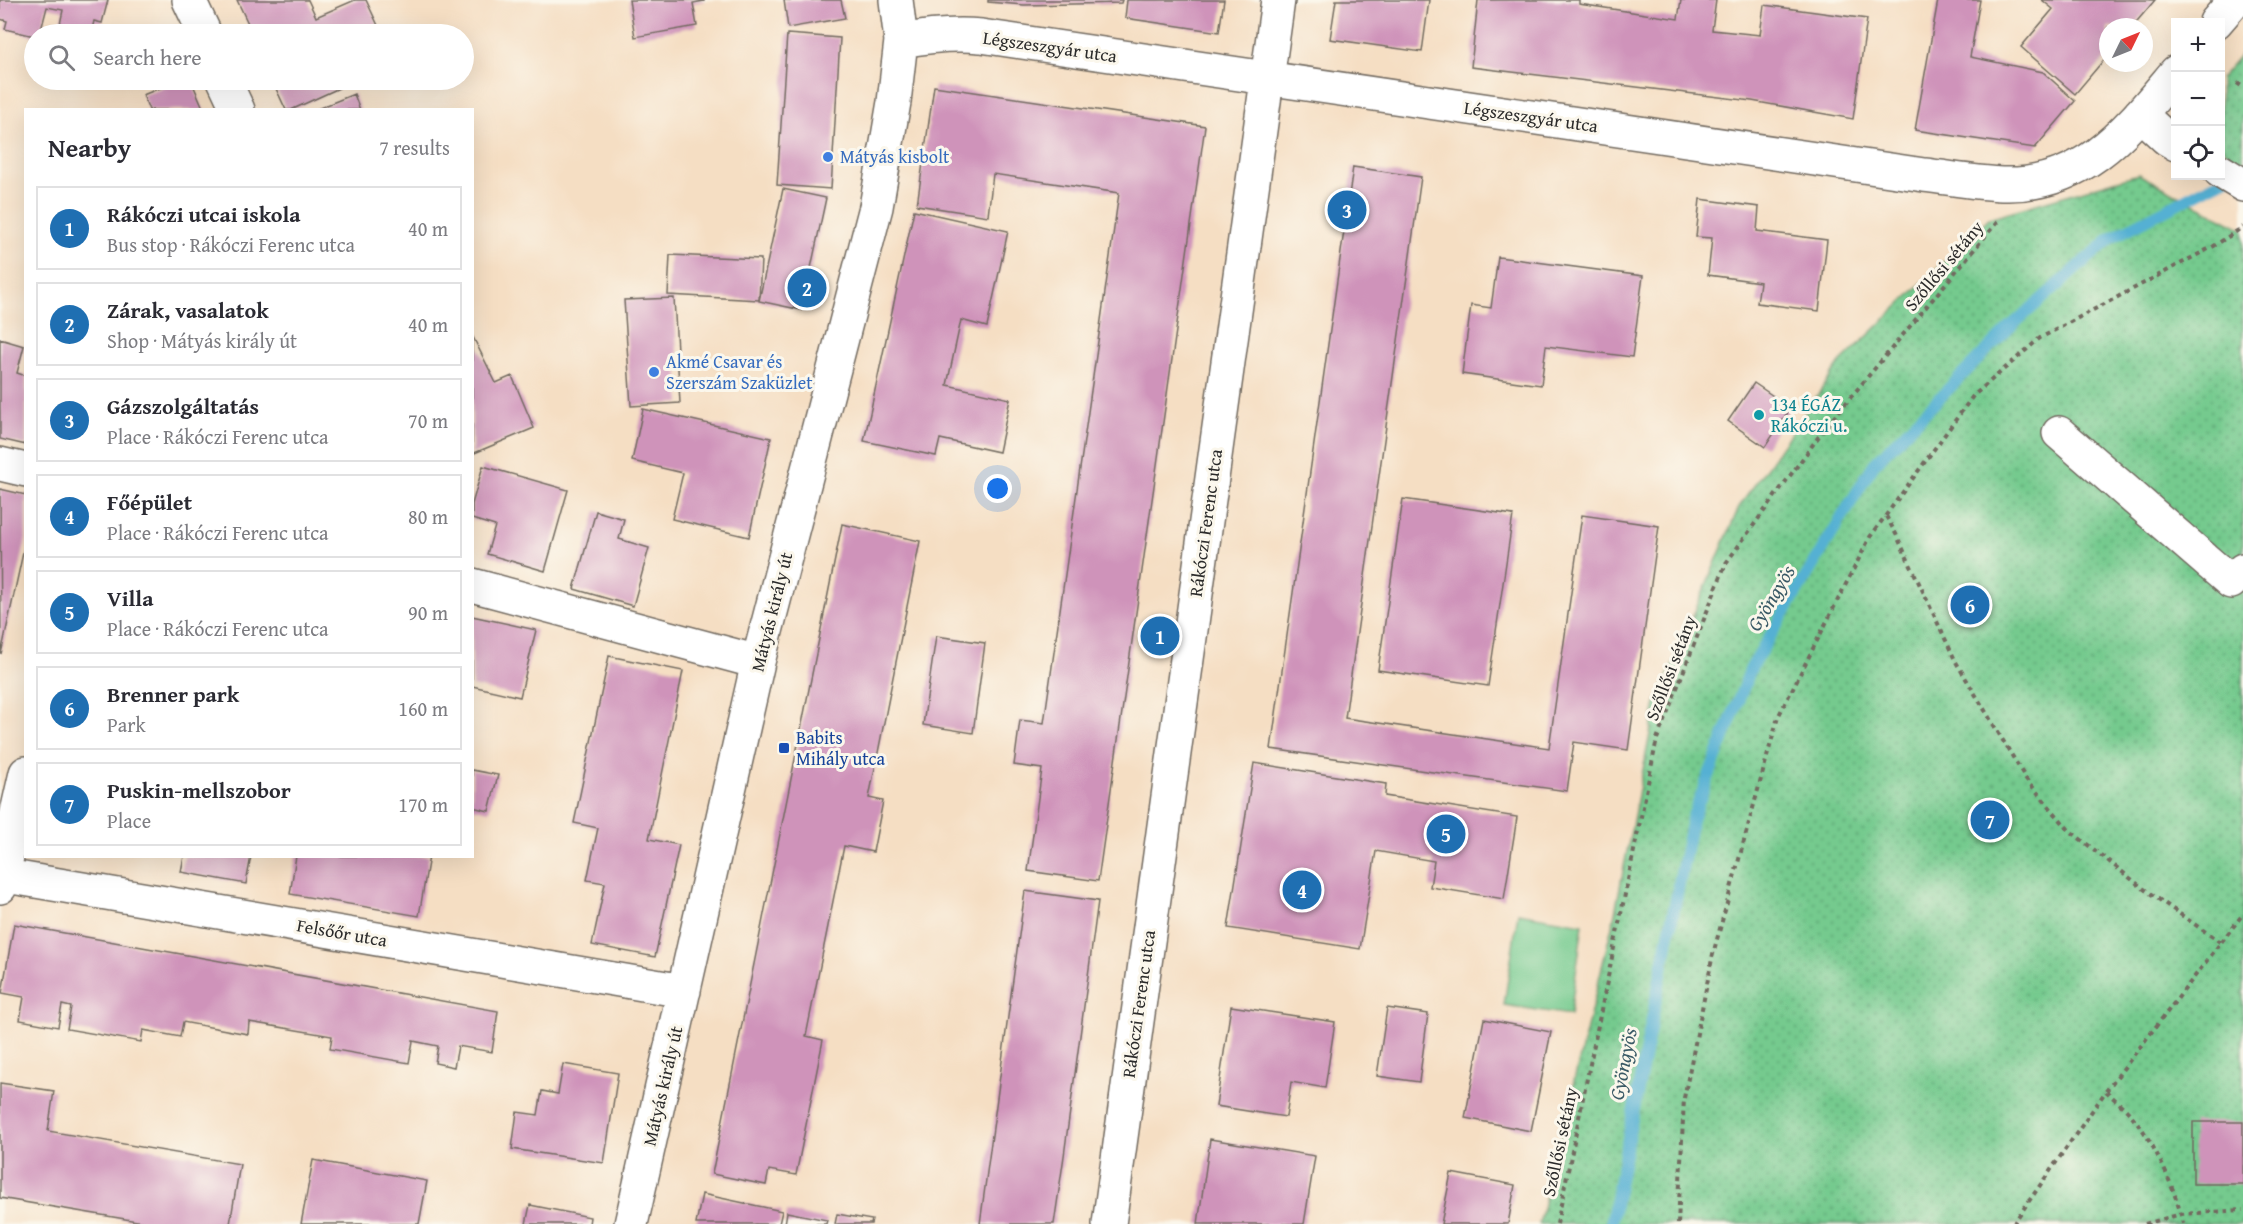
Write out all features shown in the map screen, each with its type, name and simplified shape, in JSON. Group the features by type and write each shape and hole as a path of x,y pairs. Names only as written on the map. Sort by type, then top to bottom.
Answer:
{"street":[{"path":"189,0 200,24"},
{"name":"Mátyás király út","path":"632,1224 758,662 876,207 894,102 901,40 896,0"},
{"name":"Rákóczi Ferenc utca","path":"1109,1224 1278,0"},
{"path":"2219,18 2235,0"},
{"name":"Légszeszgyár utca","path":"901,40 935,35 970,35 1912,173 2003,184 2047,179 2070,171 2104,150 2140,114 2171,77"},
{"path":"229,90 237,108"},
{"path":"2140,114 2171,141"},
{"path":"2225,174 2243,185"},
{"path":"2059,433 2231,582 2243,570"},
{"path":"0,464 24,470"},
{"path":"474,586 758,662"},
{"path":"1,879 24,781"},
{"name":"Felsőőr utca","path":"1,879 684,991"}],"path":[{"path":"2237,83 2243,87"},
{"name":"Szőllősi sétány","path":"1557,1224 1657,740 1726,563 1825,428 1984,240 2004,212"},
{"path":"1678,1224 1684,1098 1713,954 1778,717 1870,537 1973,396 2040,338 2214,246 2243,228"},
{"path":"1886,516 1956,662 2026,779 2070,830 2144,889 2220,942"},
{"path":"2013,1224 2106,1091 2243,914"},
{"path":"2106,1091 2136,1121 2169,1180 2183,1224"},
{"path":"2145,1224 2181,1214 2243,1210"}],"green space":[{"path":"2243,52 2243,174 2225,149 2225,73"},
{"path":"2138,174 2243,229 2243,1224 1539,1224 1614,918 1656,703 1739,507 1840,363 1989,218"},
{"path":"1518,913 1583,924 1570,1015 1504,1005"}],"building":[{"path":"0,0 108,0 102,23 94,21 93,24 60,24 63,10 47,7 43,24 24,24 24,34 5,29 7,21 0,19"},
{"path":"237,0 308,0 316,17 355,0 366,0 377,24 248,24"},
{"path":"629,0 704,1 693,3 697,26 635,37"},
{"path":"784,0 841,0 845,18 788,28"},
{"path":"988,0 1122,0 1121,3 1024,5 988,2"},
{"path":"1127,0 1224,0 1219,32 1125,18"},
{"path":"1336,0 1429,0 1422,52 1330,39"},
{"path":"1478,0 1579,0 1579,4 1678,19 1681,0 1716,0 1712,30 1760,35 1764,5 1867,19 1853,119 1752,101 1471,67"},
{"path":"1938,0 1980,0 1970,57 2043,72 2075,101 2035,148 1915,130"},
{"path":"2042,0 2155,0 2140,18 2099,18 2099,66 2075,94 2021,47 2053,9"},
{"path":"787,34 840,38 831,189 777,185"},
{"path":"934,86 1205,126 1098,881 1028,871 1042,769 1014,765 1020,720 1044,723 1119,193 993,174 988,216 917,205"},
{"path":"155,90 195,90 203,108 148,108 143,95"},
{"path":"277,90 335,90 295,108 285,108"},
{"path":"354,94 359,108 319,108"},
{"path":"1353,167 1421,177 1345,718 1549,748 1582,515 1659,526 1628,750 1574,742 1567,791 1271,749"},
{"path":"783,189 826,198 802,310 759,301"},
{"path":"1700,199 1759,207 1757,231 1827,240 1819,311 1757,303 1760,282 1708,275 1712,238 1696,237"},
{"path":"914,210 1008,231 987,327 961,320 947,385 1010,399 999,452 940,439 936,456 864,441"},
{"path":"670,255 761,259 759,300 668,295"},
{"path":"1498,257 1643,276 1632,357 1546,346 1541,385 1462,374 1471,305 1491,308"},
{"name":"Akmé Csavar és Szerszám Szaküzlet","path":"674,298 680,403 631,406 624,300"},
{"path":"0,339 24,346 17,373 24,375 24,445 0,439"},
{"path":"474,339 496,383 512,376 534,428 474,453"},
{"name":"134 ÉGÁZ Rákóczi u.","path":"1754,383 1791,408 1765,447 1728,421"},
{"path":"643,409 771,438 749,537 672,519 683,473 632,461"},
{"path":"483,466 568,490 545,571 487,554 495,526 474,520 474,497"},
{"path":"0,489 24,495 24,548 1,654"},
{"path":"1403,499 1513,515 1488,686 1378,670"},
{"path":"596,511 624,519 619,539 649,548 633,606 574,589"},
{"path":"842,524 920,541 869,798 883,801 873,852 844,846 806,1036 823,1040 796,1175 769,1170 766,1185 712,1174"},
{"path":"474,616 536,630 520,697 474,686"},
{"path":"936,636 985,643 973,733 923,725"},
{"path":"609,656 683,671 649,839 679,845 655,957 592,945 605,883 587,880 598,828 574,823"},
{"path":"1254,763 1386,784 1385,796 1517,817 1504,899 1430,887 1434,861 1376,851 1360,949 1228,928"},
{"path":"474,770 498,775 489,811 474,807"},
{"path":"184,858 251,858 246,884 181,872"},
{"path":"296,858 429,858 419,916 290,894"},
{"path":"1025,891 1098,901 1064,1156 1054,1224 980,1224"},
{"path":"14,924 498,1011 492,1052 458,1046 454,1067 435,1063 438,1046 413,1041 409,1063 330,1049 332,1036 249,1022 248,1034 183,1022 180,1037 143,1030 141,1042 67,1029 71,1007 62,1005 58,1027 20,1020 24,997 2,993"},
{"path":"1231,1006 1335,1022 1325,1088 1291,1082 1286,1117 1216,1106"},
{"path":"1387,1008 1428,1014 1419,1082 1377,1076"},
{"path":"1484,1019 1551,1032 1531,1131 1465,1118"},
{"path":"563,1064 618,1073 604,1163 512,1149 517,1112 538,1115 542,1091 558,1094"},
{"path":"0,1083 54,1091 48,1131 240,1164 230,1224 155,1224 0,1198"},
{"path":"2193,1122 2243,1122 2243,1184 2193,1184"},
{"path":"1210,1139 1315,1156 1304,1224 1198,1224"},
{"path":"313,1160 427,1181 419,1224 301,1224"},
{"path":"1451,1173 1515,1185 1508,1224 1441,1224"},
{"path":"702,1194 782,1211 779,1224 696,1224"},
{"path":"530,1205 590,1217 589,1224 526,1224"},
{"path":"787,1212 827,1220 826,1224 785,1224"},
{"path":"837,1214 872,1220 871,1224 835,1224"}],"waterway":[{"name":"Gyöngyös","path":"1611,1224 1692,819 1751,668 1874,464 2009,328 2111,238 2226,178"}],"place":[{"name":"Mátyás kisbolt","path":"828,157"},
{"name":"Gázszolgáltatás","path":"1347,210"},
{"name":"Zárak, vasalatok","path":"807,288"},
{"name":"Akmé Csavar és Szerszám Szaküzlet","path":"654,372"},
{"name":"134 ÉGÁZ Rákóczi u.","path":"1759,415"},
{"name":"Brenner park","path":"1970,605"},
{"name":"Rákóczi utcai iskola","path":"1160,636"},
{"name":"Babits Mihály utca","path":"784,748"},
{"name":"Puskin-mellszobor","path":"1990,820"},
{"name":"Villa","path":"1446,834"},
{"name":"Főépület","path":"1302,890"}]}
